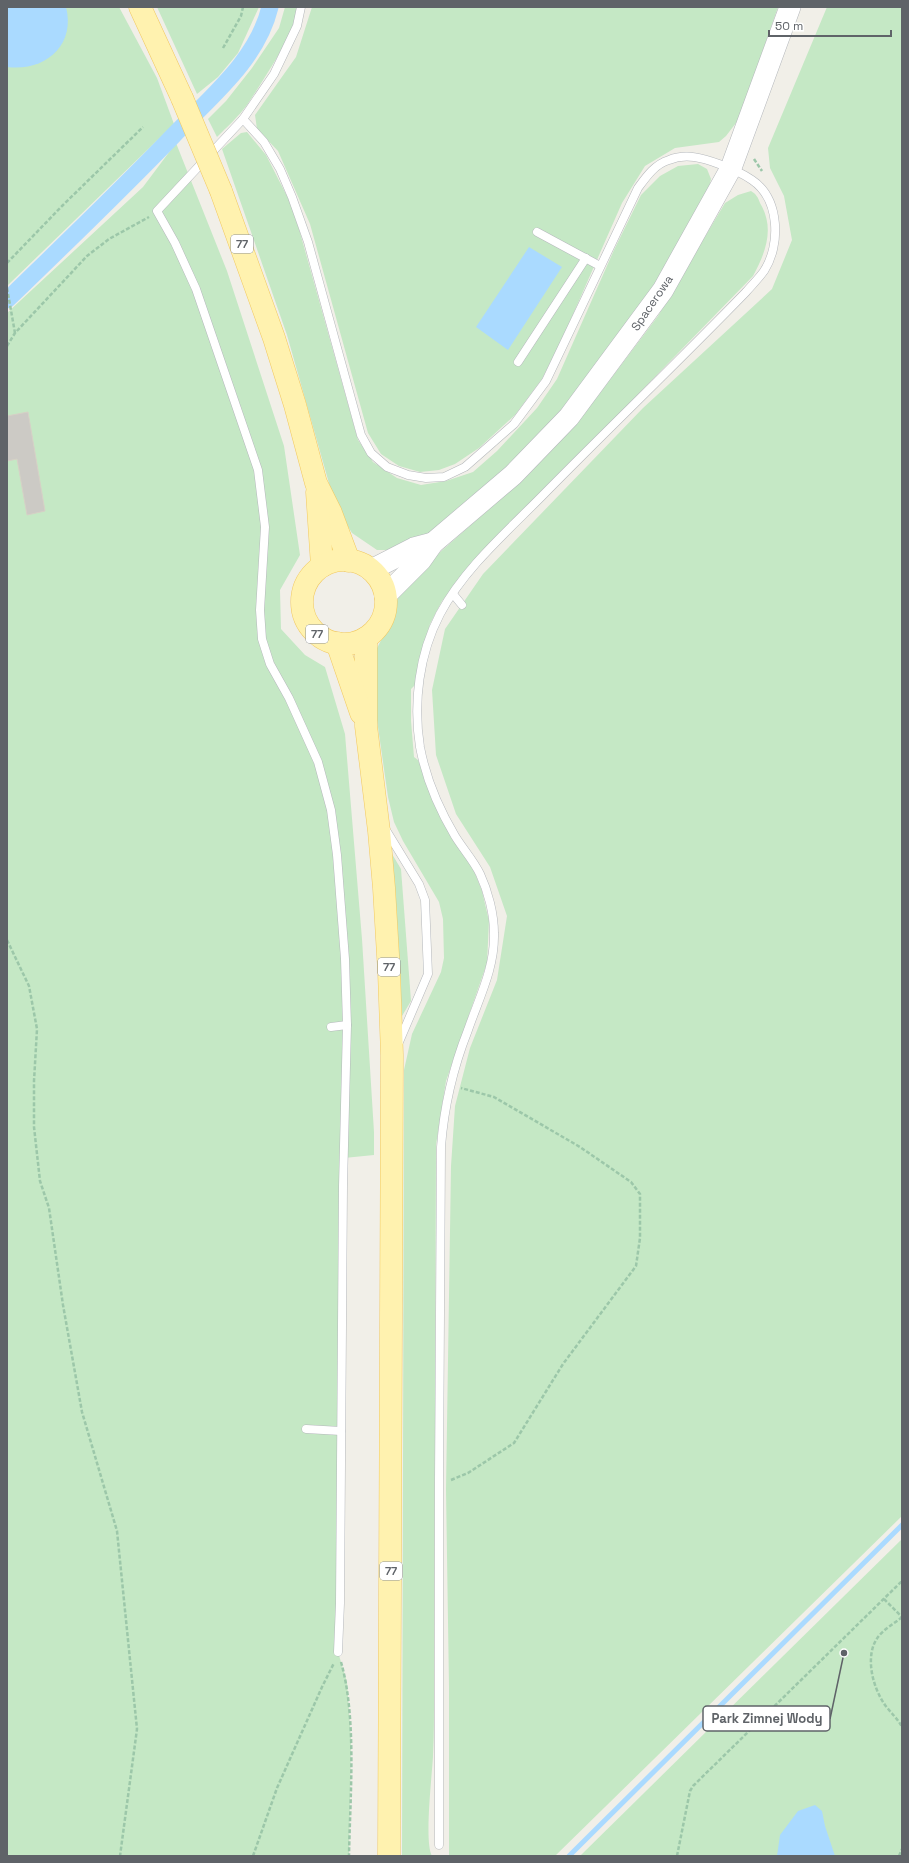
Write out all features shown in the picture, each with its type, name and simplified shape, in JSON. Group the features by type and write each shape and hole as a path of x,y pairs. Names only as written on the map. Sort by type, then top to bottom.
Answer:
{"main road":[{"name":"77","path":"140,7 182,98 221,191 274,338 295,405 316,483 322,566 312,574 302,597 303,610 307,622 315,632 325,639 337,643 355,642 366,638 366,726 374,790 387,930 392,1082 389,1856"},
{"name":"77","path":"316,483 331,513 349,561"},
{"path":"322,566 338,561 349,561 360,564 371,570 382,584 386,608 376,630 366,638"},
{"name":"77","path":"337,643 366,726"}],"street":[{"name":"Spacerowa","path":"385,596 394,585 421,560 433,543 513,475 569,417 663,290 731,168 790,7"},
{"name":"Spacerowa","path":"371,570 414,548 433,543"}],"lane":[{"path":"301,7 297,26 274,74 243,119 157,212 175,243 196,289 258,470 265,527 260,610 262,639 270,664 289,698 318,762 331,810 345,959 347,1025 340,1603 338,1652"},
{"path":"243,119 264,142 280,169 292,197 308,242 361,435 371,453 387,467 408,475 426,478 444,477 465,467 514,424 546,381 628,206 638,188 650,172 668,160 685,156 704,158 731,168 753,180 765,193 773,209 775,229 774,250 764,271 720,318 611,425 478,562 453,594 440,614 429,641 420,675 417,706 420,747 426,771 438,804 456,838 480,874 489,900 494,932 493,958 486,983 467,1031 449,1085 443,1116 439,1187 439,1844"},
{"path":"537,232 600,266"},
{"path":"518,362 586,258"},
{"path":"453,594 462,605"},
{"path":"374,790 384,826 392,842 419,884 425,900 428,974 397,1047 392,1082"},
{"path":"331,1027 347,1025"},
{"path":"306,1429 341,1431"}],"path":[{"path":"223,48 241,16 243,7"},
{"path":"7,263 62,206 143,127"},
{"path":"7,346 15,333 88,256 109,239 157,212"},
{"path":"7,288 15,333"},
{"path":"7,940 29,986 37,1029 34,1081 34,1127 40,1180 49,1208 63,1305 82,1412 117,1531 136,1729 120,1856"},
{"path":"439,1480 452,1480 468,1473 514,1443 563,1364 636,1266 640,1238 640,1194 631,1182 574,1144 494,1098 478,1093"},
{"path":"677,1856 690,1791 693,1786 902,1581"},
{"path":"884,1599 902,1617 878,1637 873,1650 872,1662 874,1684 885,1704 902,1728"},
{"path":"254,1856 277,1788 322,1687 334,1665 338,1652"},
{"path":"338,1652 347,1682 350,1741 349,1856"},
{"path":"899,1856 902,1849"}],"green space":[{"path":"7,7 119,7 157,78 174,124 7,286"},
{"path":"157,7 259,7 238,53 218,77 197,94"},
{"path":"285,7 300,7 298,16 286,42 247,105 217,137 208,119 226,101 252,68 279,28"},
{"path":"312,7 778,7 739,119 726,136 719,142 675,148 645,166 622,203 563,337 542,379 515,415 479,448 455,464 439,470 420,472 399,466 381,454 368,433 310,224 278,151 257,129 255,115 296,57"},
{"path":"827,7 902,7 902,1516 555,1856 449,1856 449,1687 446,1490 451,1166 455,1106 470,1048 497,980 507,916 490,867 456,814 436,755 432,690 445,629 483,574 643,408 772,289 792,240 784,196 770,168 768,148"},
{"path":"247,132 266,155 289,200 299,229 358,440 373,462 397,478 421,485 446,481 473,472 497,451 537,408 557,379 614,250 641,195 660,176 678,166 698,164 707,169 711,179 707,196 664,271 586,382 518,459 442,525 417,541 389,550 377,550 352,533 336,508 287,335 222,149 241,133"},
{"path":"176,143 227,271 284,446 300,555 280,590 281,629 305,655 325,667 345,734 362,939 374,1132 374,1155 344,1158 338,1652 347,1682 351,1741 349,1856 7,1856 7,313 143,187"},
{"path":"751,191 758,197 765,212 768,231 762,258 753,276 464,573 442,601 430,624 421,656 416,684 411,689 411,721 414,757 418,760 430,790 472,866 482,891 489,921 487,963 446,1081 436,1145 434,1726 429,1823 430,1849 432,1856 402,1856 404,1070 412,1034 441,972 444,958 443,919 439,902 403,841 394,822 388,797 373,692 376,650 389,625 400,592 413,576 531,472 597,397 658,316 725,203 738,195"},
{"path":"392,854 401,869 411,1001 402,1016"},
{"path":"902,1539 902,1856 580,1856"}],"water":[{"path":"7,7 66,7 68,21 66,34 54,54 33,65 7,67"},
{"path":"529,247 562,267 508,350 476,327"},
{"path":"815,1805 822,1811 825,1826 835,1856 777,1856 780,1835 798,1811"}],"building":[{"path":"28,412 45,511 27,515 17,459 7,461 7,416"}],"waterway":[{"path":"7,300 112,198 230,78 254,45 264,26 270,7"},
{"path":"569,1856 902,1525"}],"place":[{"name":"Park Zimnej Wody","path":"844,1653"}]}
